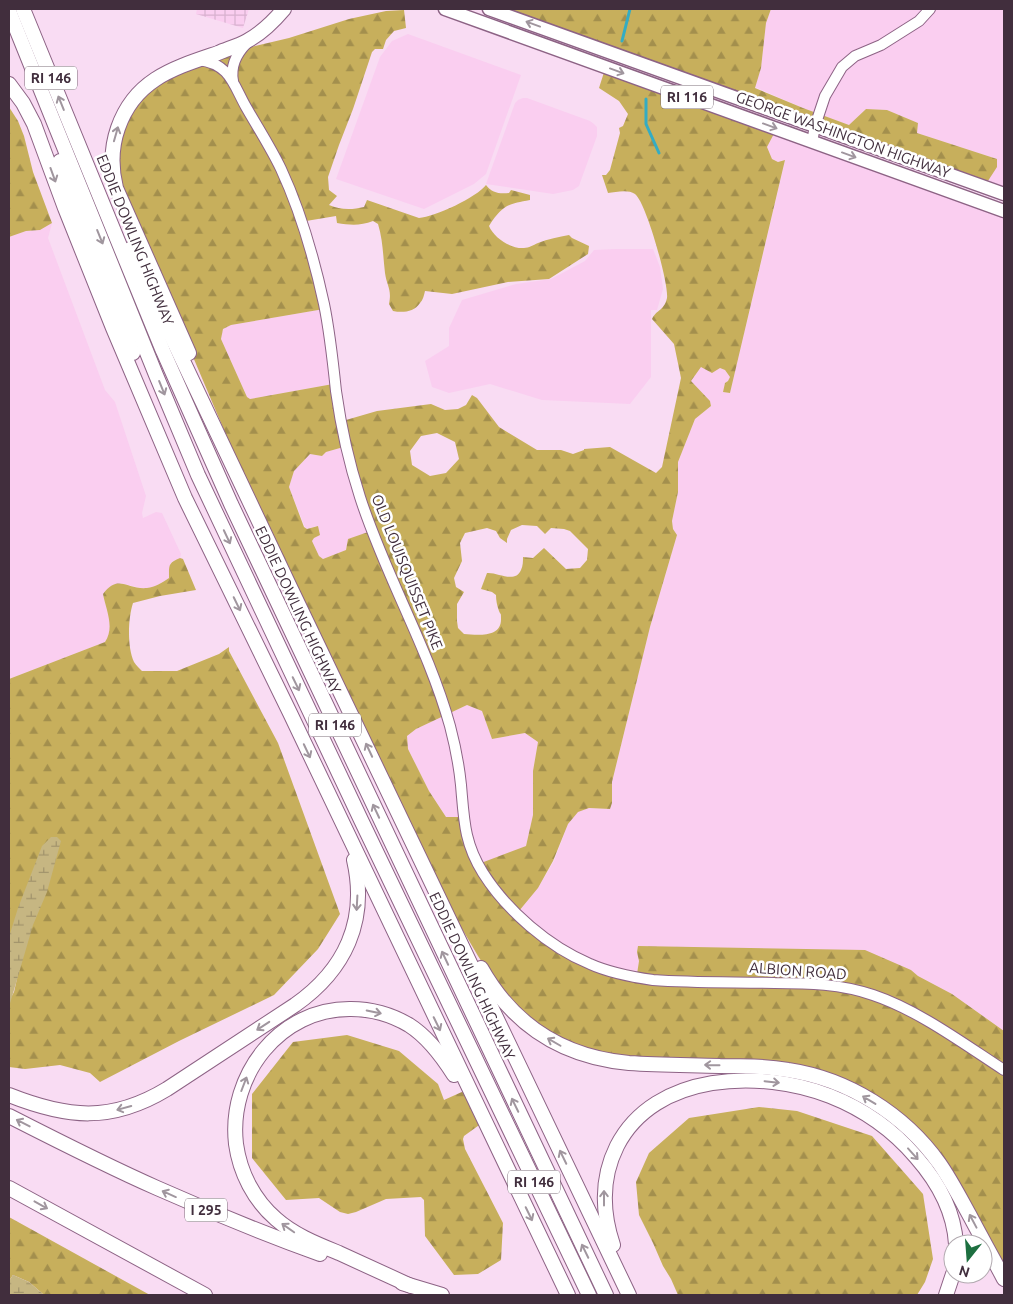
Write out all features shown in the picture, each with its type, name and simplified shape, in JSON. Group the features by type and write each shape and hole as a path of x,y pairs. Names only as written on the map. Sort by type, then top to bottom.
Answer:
{"highway":[{"path":"274,552 179,328 119,197 114,180 112,162 114,143 119,126 128,108 141,91 156,78 173,69 238,46 252,38 271,24 284,9"},
{"path":"14,11 16,42 27,77 168,444 216,560"},
{"name":"EDDIE DOWLING HIGHWAY","path":"14,11 79,148 177,384 234,512 606,1295"},
{"name":"EDDIE DOWLING HIGHWAY","path":"14,11 156,375 202,483 399,900 589,1295"},
{"path":"9,84 23,103 34,124 65,208 141,396 185,498 568,1295"},
{"path":"79,148 102,187 274,552 630,1295"},
{"path":"9,1095 47,1109 72,1113 104,1112 135,1105 167,1089 315,990 338,963 349,941 356,919 358,896 355,865 341,822"},
{"path":"427,873 484,973 499,995 530,1026 561,1046 590,1057 618,1062 752,1066 789,1070 824,1079 847,1088 884,1109 915,1134 939,1163 953,1184 1004,1279"},
{"path":"411,1286 294,1232 260,1202 243,1172 236,1138 236,1114 242,1090 248,1074 257,1059 284,1031 298,1022 318,1014 348,1009 369,1010 389,1016 409,1025 439,1053 500,1154"},
{"path":"630,1295 606,1218 604,1195 610,1162 624,1134 651,1107 677,1093 714,1084 751,1081 797,1086 842,1101 876,1121 904,1145 935,1182 946,1201 956,1234"},
{"name":"I 295","path":"9,1116 127,1174 220,1215 346,1264 442,1295"},
{"path":"9,1188 205,1295"},
{"path":"74,1223 186,1295"}],"main road":[{"name":"GEORGE WASHINGTON HIGHWAY","path":"445,9 1004,211"},
{"name":"GEORGE WASHINGTON HIGHWAY","path":"489,9 1004,194"},
{"path":"577,57 582,42"}],"street":[{"path":"808,140 825,96 842,67 855,56 881,45 919,21 930,9"},
{"path":"234,82 232,68 236,57 252,38"},
{"name":"OLD LOUISQUISSET PIKE","path":"197,60 208,61 222,67 229,74 282,171 296,205 308,241 326,312 339,407 353,473 372,534 422,648 444,706 456,754 461,784 464,825 472,852 482,872 499,894 535,930 576,958 604,970 630,976"},
{"name":"ALBION ROAD","path":"630,976 665,981 813,984 857,990 872,994 905,1009 1004,1070"}],"shaded area":[{"path":"197,9 249,9 243,28 196,14"},
{"path":"771,9 1004,9 1004,191 986,184 997,159 917,133 918,123 887,110 866,109 849,125 755,87 761,68 766,23"},
{"path":"408,34 521,75 486,174 474,184 424,209 336,179 380,57 392,41"},
{"path":"523,98 590,121 597,127 597,136 579,186 573,190 553,194 486,184 515,103"},
{"path":"777,128 1004,209 1004,1031 952,994 918,976 911,970 637,952 639,961 637,974 601,964 571,949 547,935 519,911 538,888 554,861 568,824 578,811 589,808 610,809 612,803 612,782 650,627 677,535 673,529 672,521 678,492 678,462 695,419 711,406 710,401 690,381 701,367 720,368 725,370 730,377 723,392 730,393 785,161 778,162 772,159 767,147"},
{"path":"52,223 48,238 105,390 115,402 146,496 142,513 143,518 156,512 162,513 181,554 180,558 171,562 169,578 156,586 145,589 119,583 103,594 110,622 109,636 105,642 9,679 9,237 26,231 40,230"},
{"path":"653,249 660,267 663,289 657,310 651,310 651,377 630,404 542,400 490,384 449,393 432,387 425,361 449,346 449,328 462,300 516,284 551,279 585,261 594,250"},
{"path":"324,309 333,384 250,399 247,397 221,339 223,329 231,325"},
{"path":"347,446 373,530 347,544 346,550 323,559 319,556 312,541 316,526 307,529 305,527 289,487 294,471 310,454 322,456 326,452"},
{"path":"467,705 482,711 492,739 525,733 538,742 533,771 533,815 526,846 481,864 465,817 446,817 429,791 408,749 407,736 416,729"}],"green space":[{"path":"498,9 771,9 766,23 761,68 755,88 849,125 866,109 887,110 918,123 917,133 997,159 997,167 986,184"},
{"path":"404,10 406,28 394,31 386,40 383,49 375,49 372,52 328,177 329,190 337,196 329,205 342,209 355,209 364,207 367,200 419,218 455,206 474,195 486,185 496,192 509,193 511,190 530,195 530,200 510,205 502,210 489,226 503,242 514,247 526,248 546,240 569,235 589,246 588,254 549,279 508,282 452,294 425,291 418,306 408,311 397,312 393,311 389,304 390,291 385,273 378,224 373,221 355,225 337,223 336,216 306,221 324,309 231,325 223,329 221,339 247,397 250,399 333,384 346,420 377,411 431,404 445,410 458,409 466,405 472,395 477,398 499,427 537,450 561,450 573,454 584,449 610,447 656,473 662,467 681,378 674,344 652,319 666,302 667,290 656,244 645,212 640,200 632,192 608,193 602,175 606,175 610,170 620,133 619,128 623,126 628,114 619,101 599,88 606,66 777,128 767,147 772,159 778,162 785,160 730,393 723,392 725,383 730,377 725,370 720,368 712,373 701,367 691,381 710,401 711,406 695,419 678,462 678,492 672,521 673,529 677,535 650,627 612,782 612,803 610,809 589,808 578,812 568,824 553,861 538,888 519,911 547,935 571,949 601,964 637,974 639,961 638,946 865,950 911,970 918,976 952,994 1004,1031 1004,1272 993,1252 993,1234 983,1234 945,1165 836,1080 614,1059 551,1036 511,1006 478,956 448,905 238,463 115,173 118,116 136,88 247,48 289,38 349,19 386,11","holes":["437,433 455,442 459,459 446,473 430,476 412,465 410,451 421,436","347,446 371,531 348,539 346,550 323,559 319,556 312,541 320,535 318,526 307,529 304,527 289,487 294,471 310,454 322,456 326,452","522,525 537,526 545,534 551,528 570,531 588,549 587,560 580,568 566,569 544,548 533,558 523,557 521,570 515,576 487,573 481,589 496,595 497,605 501,614 500,624 498,629 488,634 464,634 458,628 457,621 457,604 464,592 456,587 454,578 462,561 460,543 465,533 487,528 496,531 500,538 507,543 511,530","467,705 482,711 492,739 525,733 538,742 533,771 533,815 526,846 481,863 465,817 446,817 429,791 408,749 407,736 416,729"]},
{"path":"9,107 18,121 24,136 33,172 52,223 40,230 26,231 9,237"},
{"path":"180,558 183,559 196,590 133,603 129,632 130,649 134,662 142,671 177,671 219,654 229,647 229,651 278,743 340,914 318,949 274,995 100,1082 90,1073 60,1065 25,1069 9,1067 9,1001 14,992 20,965 9,950 9,679 105,642 110,624 103,594 108,588 119,583 140,588 156,586 169,578 170,565 173,561"},
{"path":"51,837 57,837 61,841 47,892 33,925 9,1007 9,937 42,846"},
{"path":"347,1035 399,1051 438,1084 444,1100 464,1091 482,1123 464,1136 465,1149 503,1223 501,1260 478,1274 454,1275 425,1236 424,1200 421,1197 386,1199 348,1214 340,1212 319,1198 286,1200 252,1158 252,1094 293,1042"},
{"path":"759,1107 797,1111 872,1136 923,1194 933,1259 925,1282 917,1295 678,1295 639,1215 636,1182 649,1153 689,1118"},
{"path":"9,1217 150,1295 44,1295 29,1282 13,1275 9,1281"},
{"path":"13,1275 29,1282 44,1295 9,1295 9,1281"}],"waterway":[{"path":"622,41 630,9"},
{"path":"646,99 646,124 659,153"}]}
